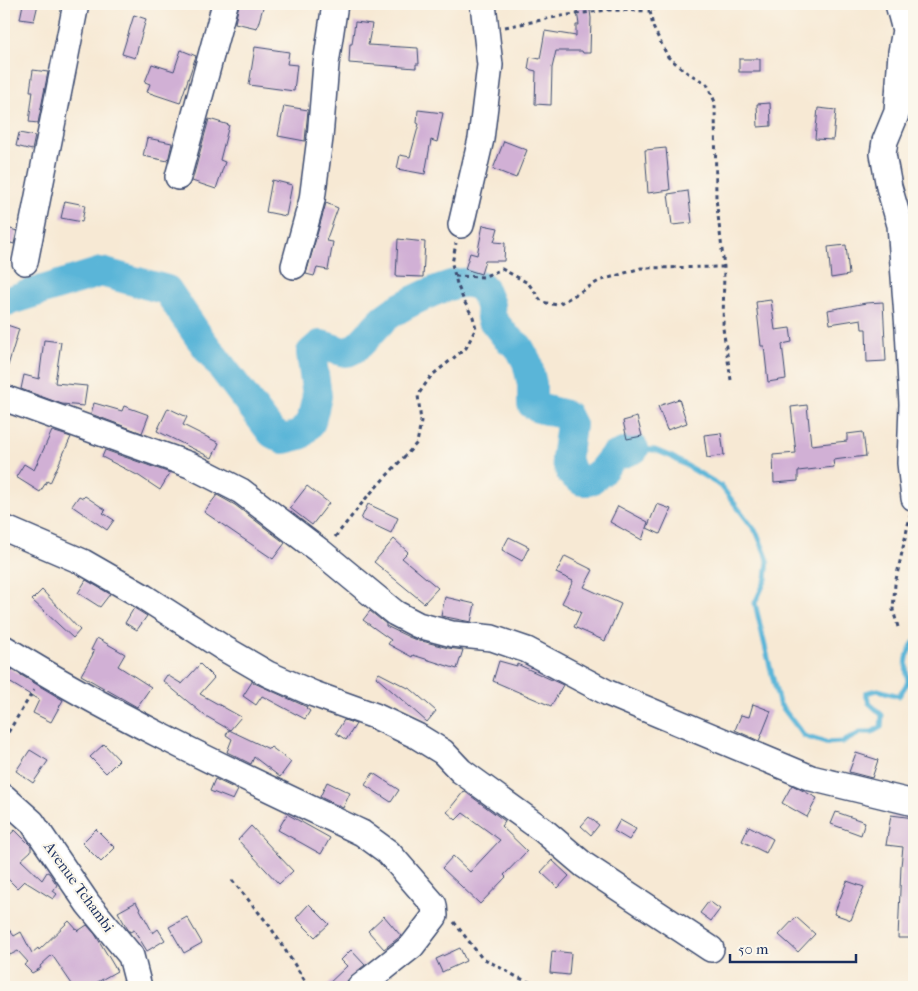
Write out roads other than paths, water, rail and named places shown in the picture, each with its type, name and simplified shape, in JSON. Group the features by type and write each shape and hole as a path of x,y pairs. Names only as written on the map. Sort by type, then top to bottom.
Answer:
{"street":[{"path":"26,262 76,4"},
{"path":"178,177 225,4"},
{"path":"294,266 312,200 320,138 326,64 335,4"},
{"path":"461,225 481,139 490,65 483,4"},
{"path":"898,4 905,30 901,52 897,112 885,141 883,154 889,187 900,225 912,404 910,463 914,498"},
{"path":"4,398 190,465 242,491 321,552 395,613 418,625 452,634 492,638 527,650 608,693 811,778 914,803"},
{"path":"4,528 83,562 144,597 225,650 268,674 314,694 375,716 416,736 443,752 461,771 544,831 584,865 712,949"},
{"path":"4,648 184,748 362,833 388,852 434,905 435,916 412,946 360,987"},
{"name":"Avenue Tchambi","path":"4,797 32,822 88,904 131,956 139,987"}],"waterway":[{"path":"4,302 101,272 167,290 199,337 272,433 284,439 300,435 311,422 317,396 311,353 320,345 343,352 351,350 362,342 381,321 402,307 438,290 460,283 468,283 483,288 490,305 491,318 507,338 519,347 527,362 532,384 532,404 538,408 566,415 571,425 566,459 571,473 582,481 589,481 601,472 613,457 634,449"},
{"path":"634,449 655,450 672,457 721,486 757,533 768,560 766,579 755,603 779,703 804,736 826,743 843,742 862,732 872,732 881,727 882,715 869,703 866,693 878,690 899,696 908,682 906,661 914,642"}]}
